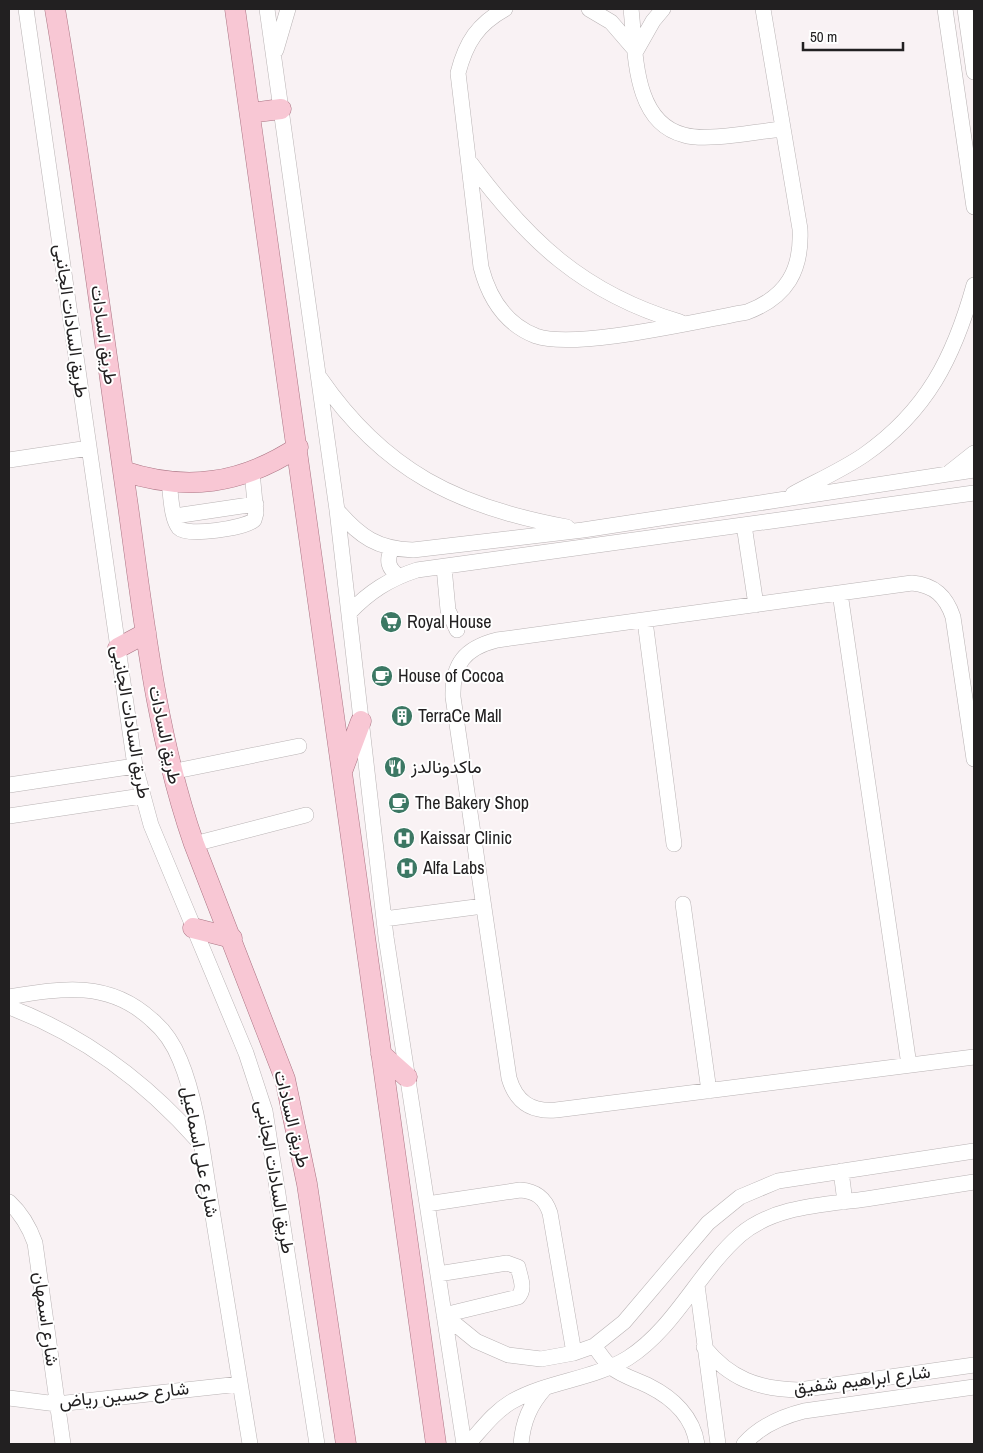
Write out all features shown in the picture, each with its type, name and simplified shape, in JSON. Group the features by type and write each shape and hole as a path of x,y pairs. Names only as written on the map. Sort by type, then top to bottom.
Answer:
{"main road":[{"name":"طريق السادات","path":"55,9 92,244 146,633 171,772 194,844 285,1079 307,1184 346,1444"},
{"path":"236,9 436,1444"},
{"path":"250,113 281,109"},
{"path":"123,471 147,479 169,482 211,482 252,472 298,447"},
{"path":"118,648 146,633"},
{"path":"342,771 361,721"},
{"path":"193,928 232,938"},
{"path":"381,1054 407,1077"}],"street":[{"name":"طريق السادات الجانبى","path":"26,9 134,766 142,796 193,928 246,1053 265,1111 317,1444"},
{"path":"267,9 337,510 384,919 464,1444"},
{"path":"274,56 288,9"},
{"path":"505,9 489,18 474,34 458,72 459,94 485,285 493,301 518,327 536,336 564,340 620,334 747,312 764,305 779,294 790,280 797,264 801,246 800,228 763,9"},
{"path":"590,9 611,22 636,51"},
{"path":"631,9 643,95 652,113 666,127 683,135 704,137 783,129"},
{"path":"636,51 653,21 663,9"},
{"path":"944,11 974,207"},
{"path":"967,12 974,72"},
{"path":"468,160 488,187 528,232 561,264 621,300 653,314 686,323"},
{"path":"783,500 862,456 888,437 910,415 930,390 946,364 959,335 974,285"},
{"path":"318,374 337,402 367,434 414,472 444,490 473,504 507,514 583,530"},
{"path":"9,460 89,448"},
{"path":"945,475 974,453"},
{"path":"337,510 352,527 371,541 392,549 413,550 583,530 974,470"},
{"path":"169,482 174,516 256,504 252,472"},
{"path":"349,613 363,598 380,585 399,576 444,567 974,493"},
{"path":"693,513 697,531"},
{"path":"744,525 756,605"},
{"path":"392,549 388,556 388,564 392,572 399,576"},
{"path":"444,567 448,610 457,630"},
{"path":"974,759 954,617 943,596 929,586 912,583 497,640 481,644 468,653 458,665 453,681 453,697 508,1078 512,1090 520,1101 530,1108 543,1111 974,1057"},
{"path":"840,594 909,1065"},
{"path":"645,620 674,844"},
{"path":"171,772 299,746"},
{"path":"9,785 134,766"},
{"path":"9,816 142,796"},
{"path":"194,844 306,815"},
{"path":"683,904 709,1091"},
{"path":"384,919 483,906"},
{"name":"شارع على اسماعيل","path":"9,997 54,989 89,989 112,995 140,1010 152,1020 168,1038 180,1059 188,1082 201,1144 250,1444"},
{"path":"9,1007 58,1028 121,1067 176,1116 201,1144"},
{"path":"444,1315 476,1341 508,1355 541,1359 574,1353 594,1346 624,1322 708,1223 723,1209 758,1188 778,1181 974,1151"},
{"path":"840,1171 845,1202"},
{"path":"468,1444 498,1411 520,1398 611,1367 628,1358 648,1342 728,1248 753,1226 783,1212 974,1182"},
{"path":"427,1204 520,1190 536,1194 543,1199 550,1213 574,1353"},
{"name":"شارع اسمهان","path":"9,1202 18,1210 29,1225 35,1243 63,1444"},
{"path":"438,1274 507,1262 518,1267 522,1286 521,1294 518,1297 444,1315"},
{"path":"697,1285 718,1444"},
{"path":"594,1346 611,1367 650,1386 682,1410 691,1424 697,1444"},
{"name":"شارع ابراهيم شفيق","path":"704,1347 717,1363 735,1376 755,1385 777,1390 799,1390 974,1365"},
{"name":"شارع حسين رياض","path":"9,1398 57,1404 240,1384"},
{"name":"شارع ابراهيم شفيق","path":"744,1444 767,1424 785,1416 804,1411 974,1387"},
{"path":"521,1444 527,1414 545,1388"}],"place":[{"name":"Royal House","path":"391,622"},
{"name":"House of Cocoa","path":"382,676"},
{"name":"TerraCe Mall","path":"402,716"},
{"name":"ماكدونالدز","path":"395,767"},
{"name":"The Bakery Shop","path":"399,803"},
{"name":"Kaissar Clinic","path":"404,838"},
{"name":"Alfa Labs","path":"407,868"}]}
